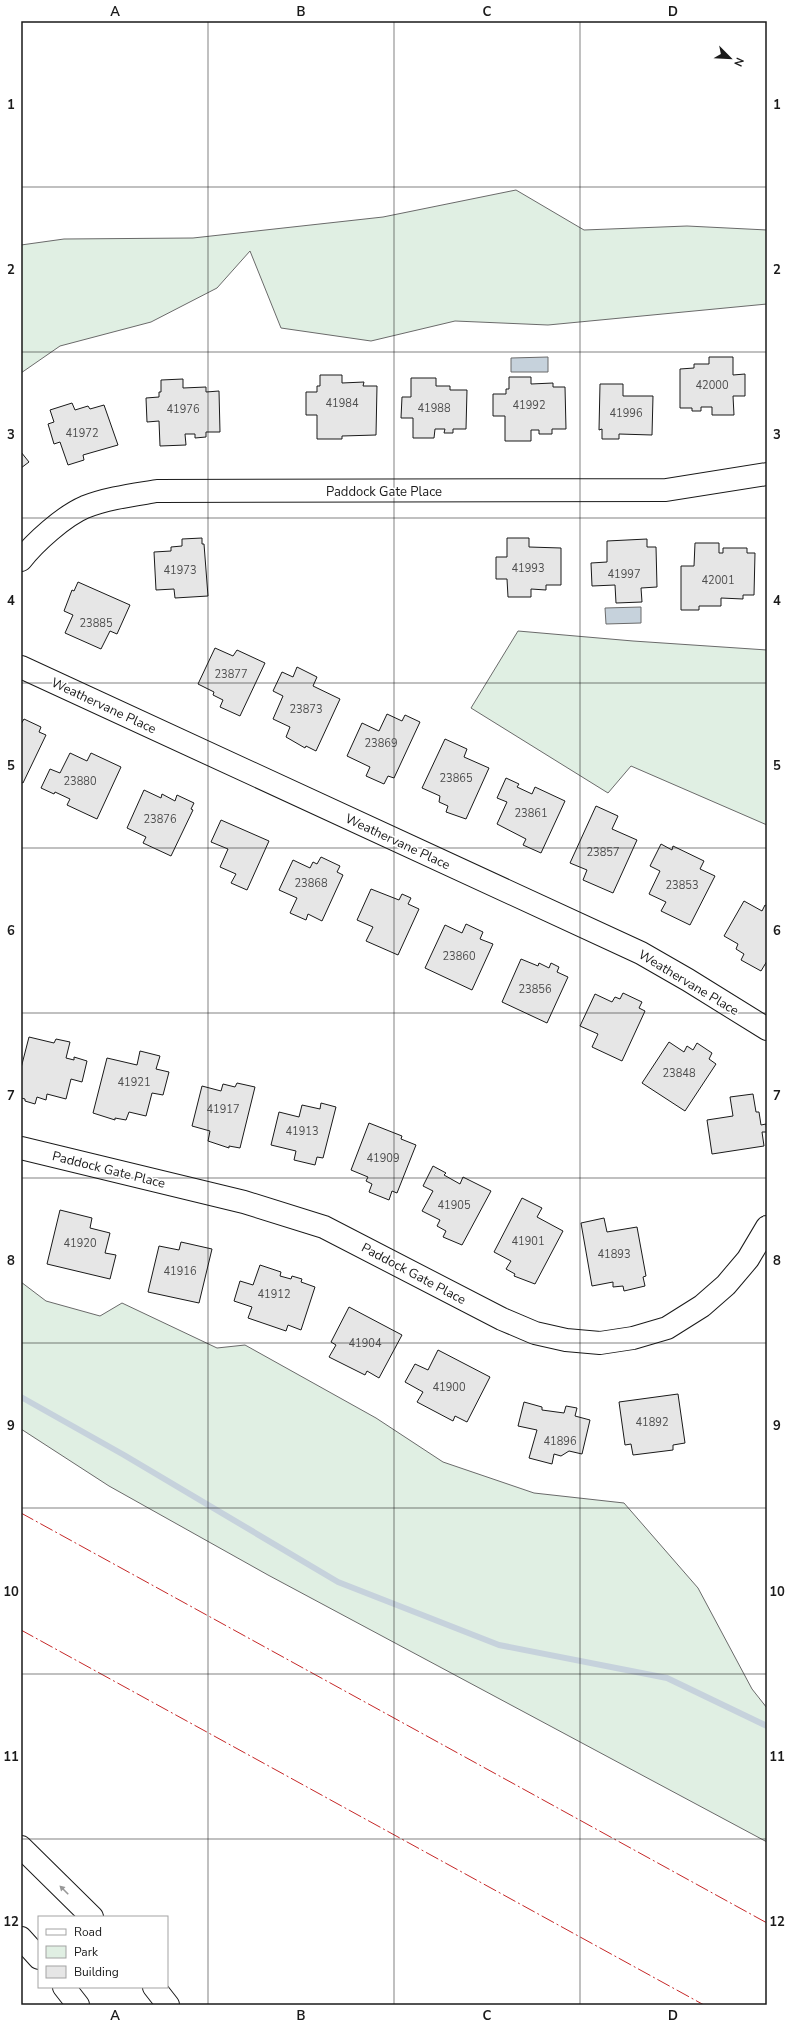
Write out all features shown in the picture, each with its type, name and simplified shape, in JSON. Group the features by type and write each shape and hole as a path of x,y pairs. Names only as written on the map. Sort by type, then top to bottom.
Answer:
{"street":[{"name":"Paddock Gate Place","path":"21,560 32,545 84,508 116,498 157,492 666,490 767,474"},
{"name":"Weathervane Place","path":"21,667 641,953 767,1029"},
{"name":"Paddock Gate Place","path":"21,1148 244,1202 324,1227 502,1319 534,1333 566,1340 600,1343 633,1338 667,1328 702,1306 726,1285 748,1259 767,1228"},
{"path":"21,1847 91,1916"},
{"path":"21,1938 38,1957"},
{"path":"65,1988 78,2005"},
{"path":"155,1988 168,2005"}],"green space":[{"path":"516,190 584,230 687,226 767,230 767,304 548,325 455,321 371,341 281,328 250,251 217,288 151,322 60,346 21,373 21,245 64,239 193,238 383,217"},
{"path":"518,631 633,641 767,650 767,825 631,766 608,793 471,708"},
{"path":"21,1282 46,1301 100,1316 122,1303 217,1348 245,1345 376,1418 443,1462 534,1493 624,1503 698,1588 752,1689 767,1708 767,1842 268,1575 109,1486 21,1429"}],"shaded area":[{"path":"548,357 548,372 511,372 511,358"},
{"path":"641,607 641,623 606,624 605,608"}],"building":[{"path":"709,357 733,357 733,375 745,374 745,396 733,396 734,415 712,415 712,407 701,407 701,411 692,411 692,408 680,408 680,369 694,368 694,364 709,364"},
{"path":"320,375 342,375 342,383 364,382 363,386 377,386 376,435 342,436 342,439 317,439 317,415 306,415 306,392 317,392 317,386 320,386"},
{"path":"509,377 531,377 531,384 553,383 553,387 565,387 566,429 552,429 552,434 539,434 539,430 531,430 531,441 505,441 505,416 493,416 493,394 506,394 506,389 509,389"},
{"path":"411,378 436,378 436,386 450,386 450,390 467,390 466,429 453,429 453,433 444,433 445,429 435,429 434,438 413,438 413,418 401,418 402,397 411,397"},
{"path":"183,379 183,388 206,387 206,392 219,391 220,432 206,432 206,437 195,438 195,434 185,434 186,445 160,446 159,421 147,422 146,398 159,397 159,392 161,392 161,380"},
{"path":"600,384 623,384 623,396 653,396 652,435 619,434 619,439 602,439 602,429 599,430"},
{"path":"72,403 75,410 88,406 90,409 104,405 118,445 83,455 84,460 68,465 60,442 54,444 48,424 54,422 50,410"},
{"path":"21,452 29,462 21,468"},
{"path":"202,538 202,544 204,544 208,596 175,598 174,589 156,590 154,552 171,551 171,547 182,546 182,539"},
{"path":"507,538 529,538 529,547 561,548 561,585 546,585 546,590 531,589 531,597 508,597 507,579 496,579 496,557 507,557"},
{"path":"647,539 647,547 656,547 657,587 641,588 642,602 616,603 615,585 592,586 591,563 607,562 607,541"},
{"path":"695,543 719,543 719,553 723,553 723,548 747,548 747,553 755,553 754,595 743,595 743,599 721,598 721,606 699,606 699,610 681,610 681,566 694,566"},
{"path":"78,582 130,605 117,634 110,631 101,649 65,633 73,615 64,611 72,590 74,591"},
{"path":"215,648 233,656 237,650 265,663 240,716 220,707 223,700 213,695 214,692 198,684"},
{"path":"297,667 317,677 313,686 340,699 316,751 306,746 305,748 286,737 290,727 273,719 283,696 273,691 282,672 293,677"},
{"path":"387,714 402,721 405,715 420,722 394,778 388,776 384,784 366,776 370,767 347,756 362,723 379,731"},
{"path":"24,719 41,727 39,732 46,735 23,783 21,782 21,724"},
{"path":"445,739 467,749 464,757 489,768 466,819 446,812 448,806 439,802 440,796 422,788"},
{"path":"70,753 87,761 91,753 121,767 97,819 67,805 70,799 55,792 54,794 41,788 50,769 60,773"},
{"path":"506,778 519,784 517,787 532,794 535,787 565,801 541,853 523,845 526,839 497,824 507,802 497,798"},
{"path":"144,790 161,798 162,794 175,801 177,795 194,803 191,809 193,810 171,856 143,843 146,837 127,828"},
{"path":"596,806 618,816 612,829 637,840 613,893 583,880 587,870 570,863"},
{"path":"221,820 269,841 247,890 231,883 236,874 220,867 228,849 211,842"},
{"path":"661,844 672,850 673,846 704,861 700,869 715,876 690,925 661,911 666,902 649,894 660,871 650,866"},
{"path":"321,857 340,866 337,872 343,875 322,921 308,914 306,920 290,913 297,898 279,890 293,860 310,868 313,862 317,864"},
{"path":"371,889 399,900 402,894 411,898 408,904 419,909 398,955 366,941 373,927 357,920"},
{"path":"744,901 762,911 765,905 767,906 767,961 761,971 741,960 744,954 736,949 738,944 724,936"},
{"path":"466,924 483,932 480,939 493,944 472,990 425,968 445,925 462,933"},
{"path":"521,959 538,966 539,963 549,968 551,963 559,967 557,972 568,977 547,1023 502,1002"},
{"path":"623,993 642,1002 639,1008 645,1011 622,1061 592,1047 598,1034 580,1026 595,994 612,1002 615,997 620,999"},
{"path":"29,1037 54,1043 56,1039 70,1042 66,1058 74,1060 74,1057 87,1061 82,1082 71,1079 66,1099 47,1094 46,1100 37,1097 35,1104 21,1098 21,1068"},
{"path":"669,1042 684,1052 687,1046 693,1050 697,1043 712,1053 709,1059 716,1064 685,1111 642,1083"},
{"path":"140,1051 160,1056 156,1069 169,1072 163,1095 152,1093 146,1116 129,1112 126,1120 115,1118 115,1120 93,1113 107,1058 137,1065"},
{"path":"237,1083 255,1087 240,1148 229,1146 229,1148 208,1141 210,1131 192,1126 202,1086 221,1091 223,1084 235,1087"},
{"path":"753,1094 756,1112 759,1112 761,1125 766,1124 767,1132 762,1132 764,1146 712,1154 707,1120 733,1116 730,1097"},
{"path":"321,1103 336,1107 323,1158 317,1157 315,1165 294,1160 296,1151 271,1145 279,1112 299,1117 302,1105 320,1109"},
{"path":"369,1123 402,1136 401,1139 416,1145 397,1193 392,1191 389,1200 369,1192 372,1184 366,1181 368,1177 351,1170"},
{"path":"433,1166 446,1173 444,1175 460,1184 463,1177 491,1191 462,1245 443,1237 446,1231 437,1226 440,1220 422,1211 433,1191 423,1186"},
{"path":"522,1198 542,1208 537,1217 563,1231 535,1284 514,1276 515,1274 506,1269 511,1261 494,1252"},
{"path":"60,1210 92,1218 90,1228 110,1233 105,1253 116,1255 110,1279 47,1264"},
{"path":"604,1218 607,1232 637,1227 646,1276 643,1277 645,1286 624,1291 623,1286 613,1287 613,1282 592,1286 581,1223"},
{"path":"181,1242 212,1249 199,1303 148,1292 159,1246 179,1250"},
{"path":"260,1265 281,1272 280,1276 291,1279 292,1276 302,1279 301,1282 315,1287 301,1330 288,1325 286,1331 248,1318 252,1307 234,1301 240,1281 253,1285"},
{"path":"349,1307 402,1335 379,1378 367,1371 365,1375 329,1357 336,1345 331,1342"},
{"path":"438,1350 490,1377 467,1422 455,1416 453,1421 417,1402 423,1392 405,1382 415,1364 428,1370"},
{"path":"678,1394 685,1443 673,1445 673,1450 633,1455 631,1444 625,1445 619,1402"},
{"path":"524,1402 542,1407 542,1410 564,1413 566,1406 577,1408 575,1416 590,1420 582,1454 569,1451 561,1456 554,1454 552,1464 529,1458 537,1430 518,1426"}],"waterway":[{"path":"21,1397 124,1455 338,1582 499,1645 667,1678 767,1726"}],"power":[{"path":"21,1513 767,1923"},
{"path":"21,1630 704,2005"}]}
